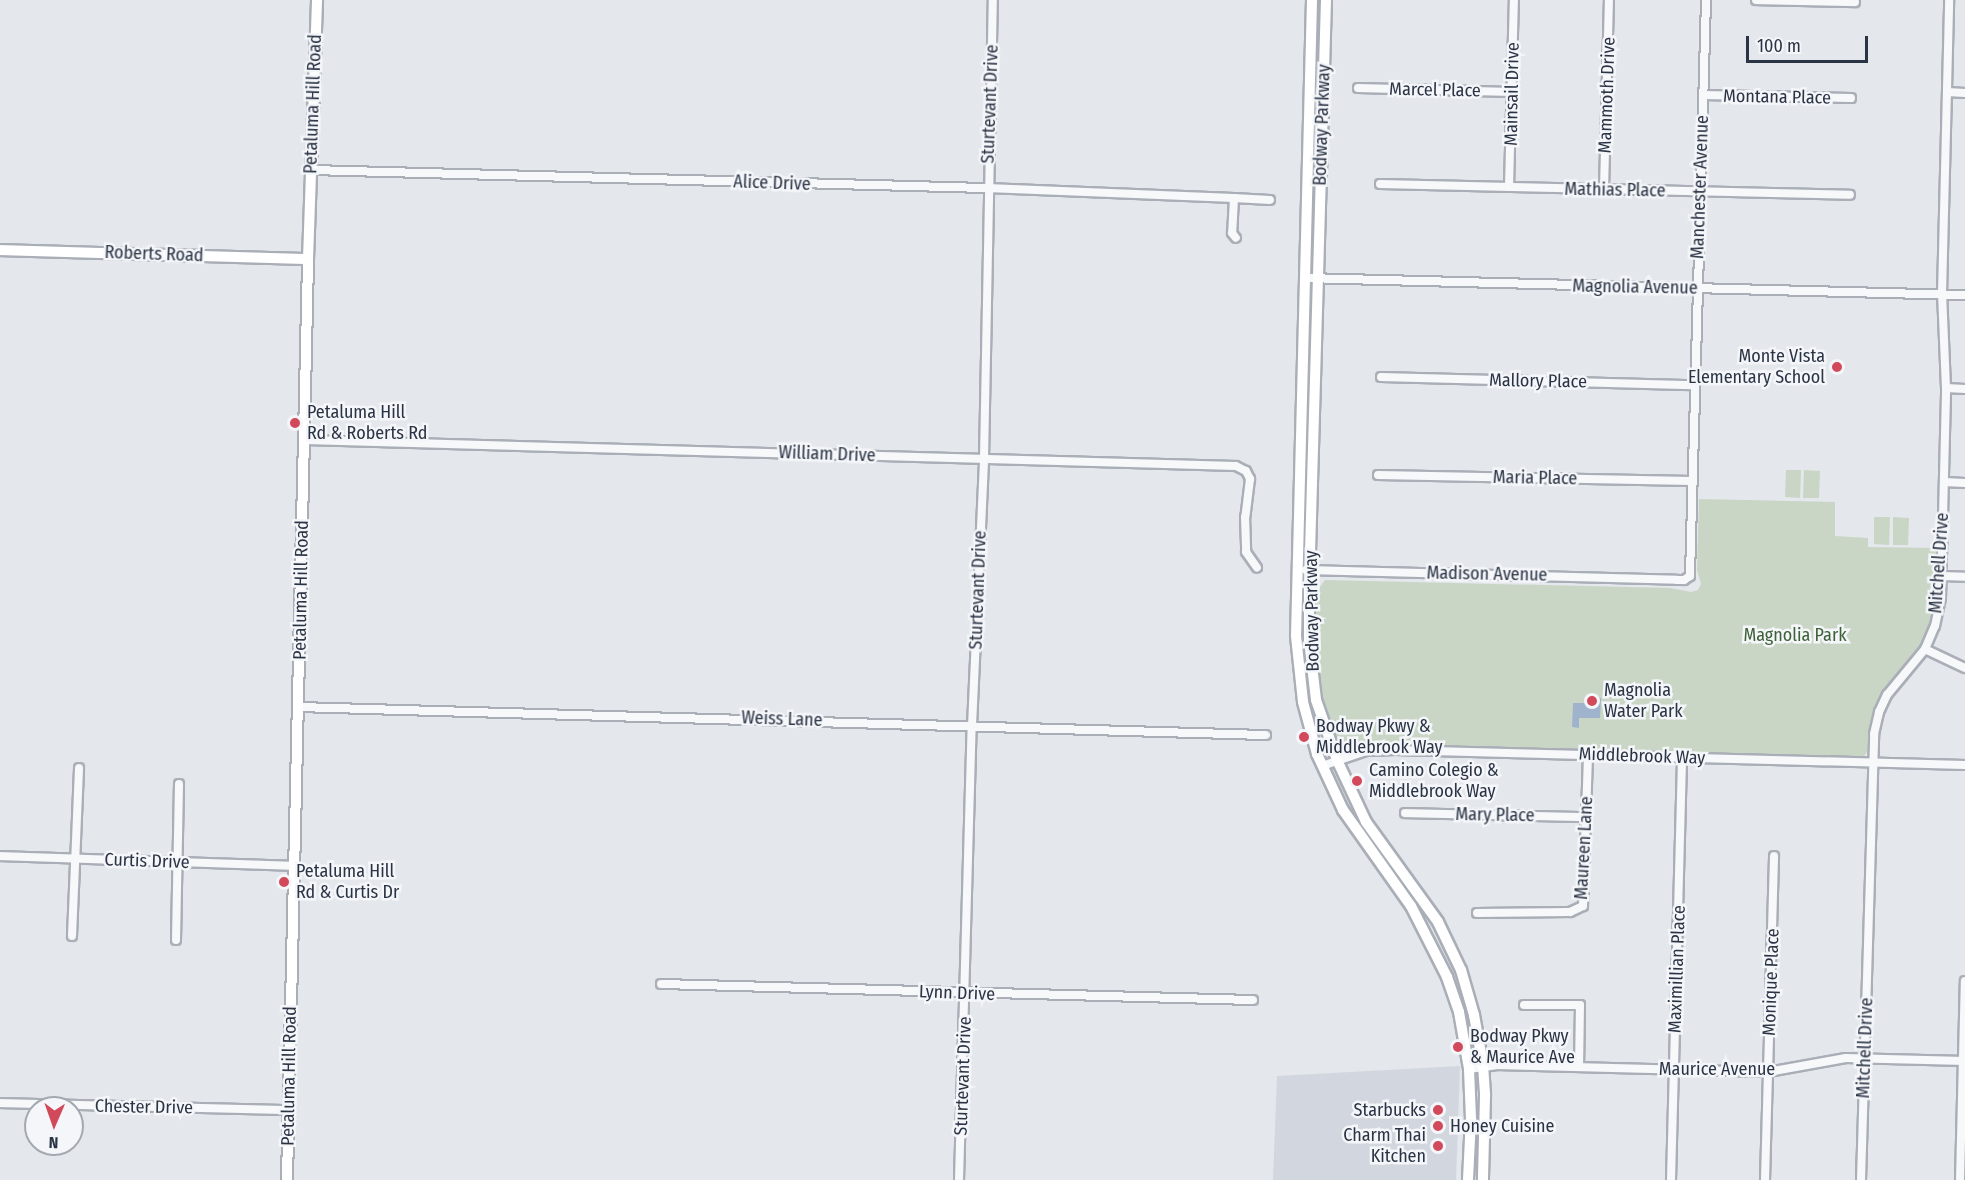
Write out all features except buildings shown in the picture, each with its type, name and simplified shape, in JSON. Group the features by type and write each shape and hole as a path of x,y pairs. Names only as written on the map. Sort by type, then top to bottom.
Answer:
{"street":[{"name":"Petaluma Hill Road","path":"287,1180 310,170 317,0"},
{"name":"Sturtevant Drive","path":"959,1180 972,726 984,459 987,188 993,0"},
{"name":"Bodway Parkway","path":"1312,0 1296,636 1304,702 1322,766 1343,810 1411,906 1433,945 1459,1012 1469,1069 1471,1119 1468,1180"},
{"name":"Bodway Parkway","path":"1326,0 1310,570 1309,640 1316,700 1337,760 1366,822 1438,922 1461,970 1474,1015 1483,1065 1485,1096 1483,1180"},
{"name":"Mainsail Drive","path":"1509,187 1514,0"},
{"name":"Mammoth Drive","path":"1604,189 1609,0"},
{"name":"Manchester Avenue","path":"1677,580 1684,580 1691,570 1699,191 1706,0"},
{"path":"1756,0 1855,2"},
{"name":"Mitchell Drive","path":"1861,1180 1872,763 1879,712 1896,682 1924,650 1935,626 1942,576 1946,388 1942,294 1949,0"},
{"name":"Marcel Place","path":"1358,88 1512,92"},
{"path":"1947,92 1965,93"},
{"name":"Montana Place","path":"1703,95 1851,98"},
{"name":"Alice Drive","path":"310,170 987,188 1270,200"},
{"name":"Mathias Place","path":"1380,184 1850,195"},
{"path":"1234,198 1232,233 1236,238"},
{"name":"Roberts Road","path":"0,250 308,259"},
{"name":"Magnolia Avenue","path":"1305,278 1965,295"},
{"name":"Mallory Place","path":"1381,377 1694,385"},
{"path":"1946,388 1965,388"},
{"name":"William Drive","path":"305,440 1236,465 1246,471 1250,479 1245,517 1246,552 1257,568"},
{"name":"Maria Place","path":"1378,475 1692,481"},
{"path":"1944,482 1965,483"},
{"name":"Madison Avenue","path":"1298,569 1677,580"},
{"path":"1942,576 1965,577"},
{"path":"1924,650 1965,668"},
{"name":"Weiss Lane","path":"298,707 1266,735"},
{"name":"Middlebrook Way","path":"1322,766 1366,751 1395,750 1965,765"},
{"name":"Maureen Lane","path":"1477,913 1570,912 1583,906 1588,754"},
{"name":"Maximillian Place","path":"1671,1180 1682,758"},
{"path":"72,936 79,768"},
{"path":"176,940 179,784"},
{"name":"Mary Place","path":"1405,813 1586,818"},
{"name":"Curtis Drive","path":"0,856 294,866"},
{"name":"Monique Place","path":"1765,1180 1774,856"},
{"path":"1960,1180 1965,981"},
{"name":"Lynn Drive","path":"661,984 1252,1000"},
{"path":"1524,1005 1580,1005 1579,1066"},
{"name":"Maurice Avenue","path":"1469,1069 1483,1065 1768,1072 1815,1062 1865,1058 1964,1061"},
{"name":"Chester Drive","path":"0,1103 289,1110"}],"shaded area":[{"path":"1460,1066 1456,1180 1273,1180 1277,1076"}],"green space":[{"path":"1786,470 1801,470 1800,498 1785,497"},
{"path":"1804,470 1820,471 1819,498 1803,498"},
{"name":"Magnolia Park","path":"1699,499 1835,502 1835,536 1868,538 1868,547 1937,548 1933,612 1929,628 1923,641 1881,699 1871,730 1868,750 1863,758 1852,761 1384,747 1351,754 1341,752 1336,747 1323,702 1313,629 1314,595 1325,580 1670,588 1691,592 1698,590 1701,584 1697,570"},
{"path":"1874,517 1890,517 1889,545 1874,544"},
{"path":"1893,517 1909,518 1908,545 1893,545"}],"water":[{"path":"1594,697 1601,698 1600,718 1579,718 1579,728 1572,727 1573,703 1593,703"}],"place":[{"name":"Monte Vista Elementary School","path":"1837,367"},
{"name":"Petaluma Hill Rd & Roberts Rd","path":"295,423"},
{"name":"Magnolia Water Park","path":"1592,701"},
{"name":"Bodway Pkwy & Middlebrook Way","path":"1304,737"},
{"name":"Camino Colegio & Middlebrook Way","path":"1357,781"},
{"name":"Petaluma Hill Rd & Curtis Dr","path":"284,882"},
{"name":"Bodway Pkwy & Maurice Ave","path":"1458,1047"},
{"name":"Starbucks","path":"1438,1110"},
{"name":"Honey Cuisine","path":"1438,1126"},
{"name":"Charm Thai Kitchen","path":"1438,1146"}]}
